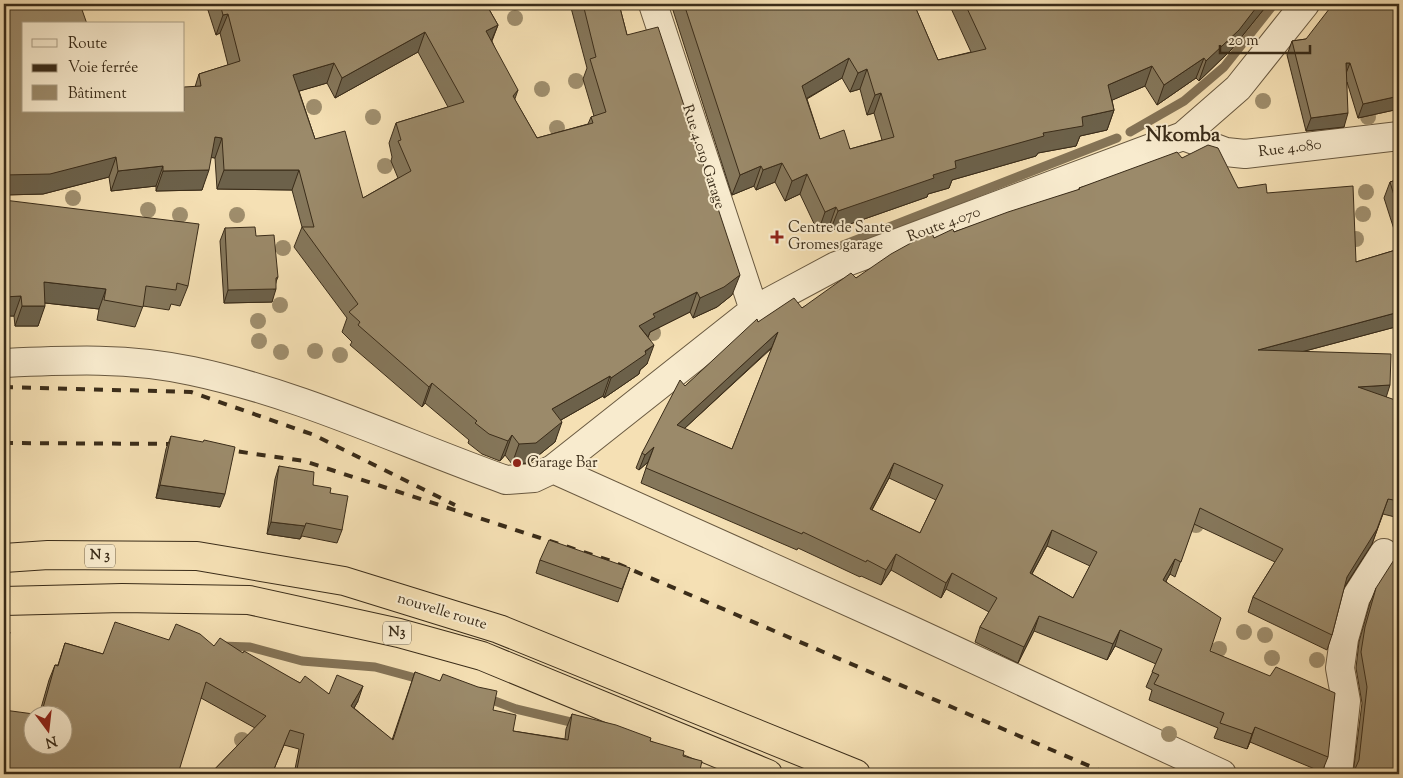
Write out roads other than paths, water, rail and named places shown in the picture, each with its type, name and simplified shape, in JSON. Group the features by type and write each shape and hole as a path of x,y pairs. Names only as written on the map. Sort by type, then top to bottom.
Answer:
{"highway":[{"name":"nouvelle route","path":"4,558 48,555 197,556 344,581 491,627 856,774"},
{"name":"nouvelle route","path":"4,601 122,598 249,600 399,633 482,656 768,774"},
{"path":"768,774 781,743"}],"street":[{"name":"Rue 4.019 Garage","path":"653,4 754,310"},
{"name":"Route 4.070","path":"4,363 100,359 190,370 266,389 506,480 534,478 553,469 754,310 836,266 1184,136 1238,88 1305,4"},
{"name":"Rue 4.080","path":"1184,136 1226,152 1245,154 1399,136"},
{"path":"553,469 898,624 1222,774"},
{"path":"1338,774 1346,701 1340,668 1344,639 1356,597 1384,553"}],"waterway":[{"path":"1130,132 1184,101 1224,67 1274,4"},
{"path":"843,245 1117,138"},
{"path":"220,646 250,647 302,661 375,667 423,680"},
{"path":"484,697 516,709 579,724"}],"railway":[{"path":"4,387 191,392 314,435 455,505"},
{"path":"4,443 181,444"},
{"path":"221,449 304,461 611,561 1108,774"}],"place":[{"name":"Centre de Sante Gromes garage","path":"777,237"},
{"name":"Garage Bar","path":"517,463"}],"district":[{"name":"Nkomba","path":"1183,136"}]}
